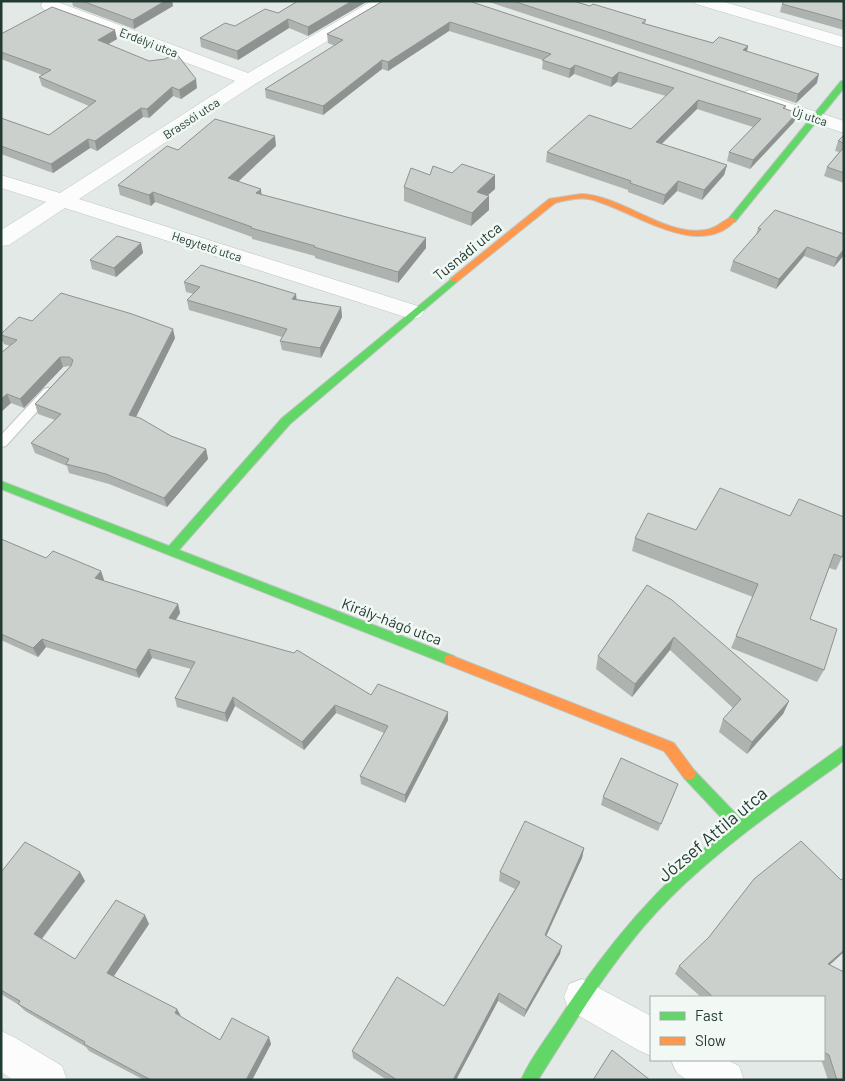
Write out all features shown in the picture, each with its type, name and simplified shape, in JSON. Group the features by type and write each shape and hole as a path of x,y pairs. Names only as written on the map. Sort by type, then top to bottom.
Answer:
{"street":[{"name":"Brassói utca","path":"1,240 249,80 384,1"},
{"path":"702,1 844,43"},
{"name":"Erdélyi utca","path":"49,5 249,80"},
{"name":"Tusnádi utca","path":"172,551 286,421 413,312 552,201 568,197 590,197 680,231 709,234 728,226 844,83"},
{"name":"Új utca","path":"732,90 844,127"},
{"name":"Hegytető utca","path":"1,181 413,312"},
{"name":"Király-hágó utca","path":"1,485 669,747 697,784 740,828"},
{"name":"József Attila utca","path":"529,1080 582,997 634,928 686,874 740,828 832,762 844,751"},
{"path":"582,997 650,1036"},
{"path":"1,1050 48,1080"},
{"path":"692,1061 725,1080"}],"lane":[{"path":"1,443 55,385"}],"building":[{"path":"82,1 165,1 133,20"},
{"path":"298,1 352,1 308,27 288,19 237,51 200,38 225,23 235,26 265,9 278,13"},
{"path":"383,1 469,1 786,106 783,108 797,113 753,160 729,152 761,119 698,100 656,142 727,165 704,190 678,181 665,195 630,183 631,181 547,152 589,115 631,129 674,88 619,72 612,78 575,65 570,69 542,60 551,54 450,22 388,62 382,60 323,106 265,89 343,40 327,34"},
{"path":"513,1 573,1 590,6 593,4 646,20 642,23 713,43 719,37 748,46 743,50 819,74 798,94"},
{"path":"785,1 844,1 844,21 782,4"},
{"path":"52,7 115,30 98,40 149,61 165,59 176,53 196,79 179,90 172,87 147,109 141,108 95,141 88,139 51,164 1,146 1,118 49,135 96,101 39,77 51,70 1,52 1,34"},
{"path":"215,119 275,136 228,178 261,189 256,193 426,238 398,272 251,228 153,192 149,195 118,185 167,146 178,150"},
{"path":"844,135 844,143 838,141"},
{"path":"844,147 844,173 827,167"},
{"path":"462,164 495,175 477,192 489,196 472,213 404,187 411,168 430,175 433,166 452,173"},
{"path":"775,210 844,234 844,249 837,258 807,247 779,279 733,261 761,229 758,228"},
{"path":"117,236 141,243 114,268 90,260"},
{"path":"201,265 296,294 292,299 341,307 320,348 280,341 287,329 187,300 200,287 184,282"},
{"path":"61,293 132,314 173,329 129,415 140,418 171,436 206,449 164,498 106,474 66,464 69,459 31,443 61,414 35,404 71,366 73,360 69,357 60,357 20,399 7,394 1,399 1,353 17,340 1,334 19,317 32,321"},
{"path":"720,488 790,516 799,499 844,517 844,553 842,557 834,554 810,619 837,629 824,670 736,636 758,584 635,538 648,513 696,530"},
{"path":"1,539 46,558 53,551 101,571 95,578 178,604 169,618 294,653 297,650 371,695 378,684 448,712 405,795 360,776 388,726 335,705 302,742 233,697 225,713 175,698 195,662 149,649 136,670 42,639 33,648 1,634"},
{"path":"647,585 672,600 789,701 752,742 723,719 741,699 674,637 635,684 598,656"},
{"path":"621,758 678,784 661,824 603,797"},
{"path":"525,821 584,848 545,935 562,946 526,1010 499,993 453,1080 397,1080 352,1051 397,977 444,1006 520,882 500,872"},
{"path":"801,841 841,880 844,878 844,950 828,964 844,972 844,1080 837,1080 829,1055 825,1053 825,996 712,996 679,966 709,937 754,879"},
{"path":"25,842 80,872 34,934 75,959 116,900 145,915 107,973 177,1009 175,1013 220,1040 232,1018 269,1037 246,1080 151,1080 84,1044 85,1042 18,1004 20,1001 1,990 1,870"},
{"path":"612,1050 650,1080 593,1080"}],"traffic: fast":[{"path":"732,220 844,83"},
{"path":"171,551 286,421 455,279"},
{"path":"1,485 450,660"},
{"path":"529,1080 601,971 621,944 663,895 722,842 832,762 844,751"},
{"path":"689,774 740,828"}],"traffic: slow":[{"path":"455,279 552,201 561,199 590,197 683,232 702,234 719,230 732,220"},
{"path":"450,660 669,747 689,774"}]}
